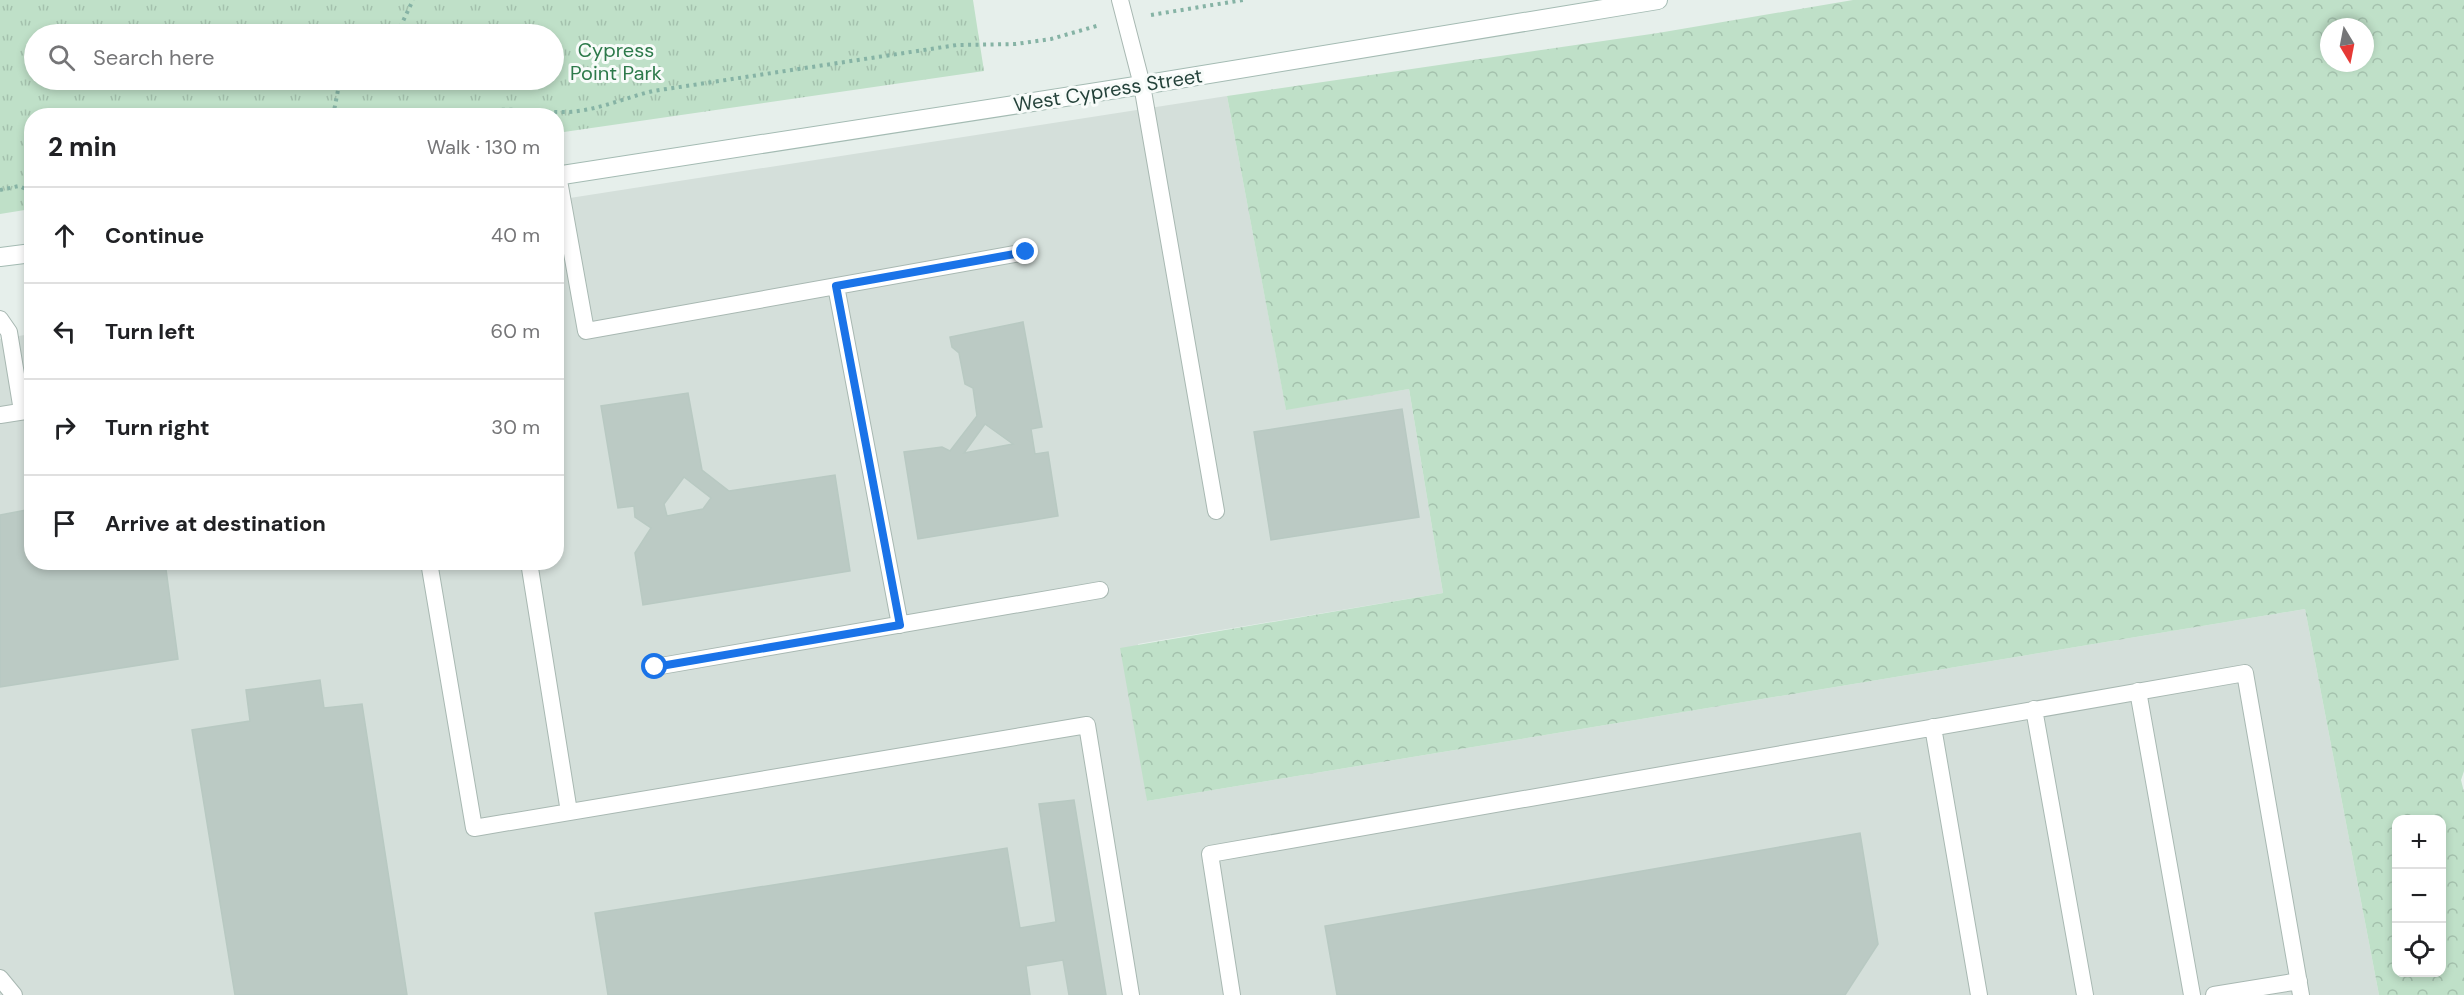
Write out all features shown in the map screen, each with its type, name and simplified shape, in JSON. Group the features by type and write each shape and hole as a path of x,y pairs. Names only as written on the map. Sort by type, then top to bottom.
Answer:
{"street":[{"name":"West Cypress Street","path":"564,174 1142,85 1609,5 1658,0"},
{"path":"0,258 24,254"}],"lane":[{"path":"1120,0 1142,85 1216,510"},
{"path":"564,213 586,331 1026,252"},
{"path":"836,286 900,625"},
{"path":"0,319 9,332 24,401"},
{"path":"0,415 24,410"},
{"path":"430,570 474,828 1087,725 1131,995"},
{"path":"530,570 569,812"},
{"path":"655,667 1100,590"},
{"path":"1232,995 1210,854 2245,673 2300,988 2214,995"},
{"path":"2138,691 2192,995"},
{"path":"2034,709 2085,995"},
{"path":"1933,727 1979,995"},
{"path":"0,978 14,995"}],"path":[{"path":"402,24 413,0"},
{"path":"1153,15 1243,0"},
{"path":"564,112 590,111 620,99 652,91 957,45 1016,44 1051,39 1092,27"},
{"path":"335,108 338,90"},
{"path":"0,190 19,186 24,188"}],"shaded area":[{"path":"1227,96 1286,409 1409,389 1443,593 1138,644 1147,801 2305,609 2379,995 0,995 0,339 24,335 24,570 564,570 564,199"}],"green space":[{"name":"Cypress Point Park","path":"0,0 973,0 984,71 564,132 564,108 24,108 24,210 0,214"},
{"path":"1853,0 2464,0 2464,771 2461,780 2464,792 2464,995 2379,995 2305,609 1147,801 1120,648 1443,593 1409,389 1286,410 1227,96 1658,33"}],"building":[{"path":"1023,322 1042,427 1031,429 1035,454 1048,452 1058,516 918,539 904,452 942,447 950,451 977,416 973,388 965,384 959,353 952,347 950,337","holes":["985,424 1013,444 964,453"]},
{"path":"688,393 702,470 729,491 835,475 850,571 643,605 635,553 651,528 635,517 634,506 618,508 601,406","holes":["684,477 711,498 703,509 667,516 664,504"]},
{"path":"1402,409 1419,517 1271,540 1254,432"},
{"path":"24,510 24,570 166,570 178,659 0,687 0,515"},
{"path":"320,680 324,708 362,704 407,995 235,995 192,730 250,721 246,690"},
{"path":"1074,800 1106,995 1069,995 1063,960 1026,966 1030,995 608,995 595,913 1007,848 1020,928 1056,922 1039,804"},
{"path":"1860,833 1878,944 1845,995 1337,995 1325,926"}],"route":[{"path":"655,667 900,625 836,286 1026,252"}]}
